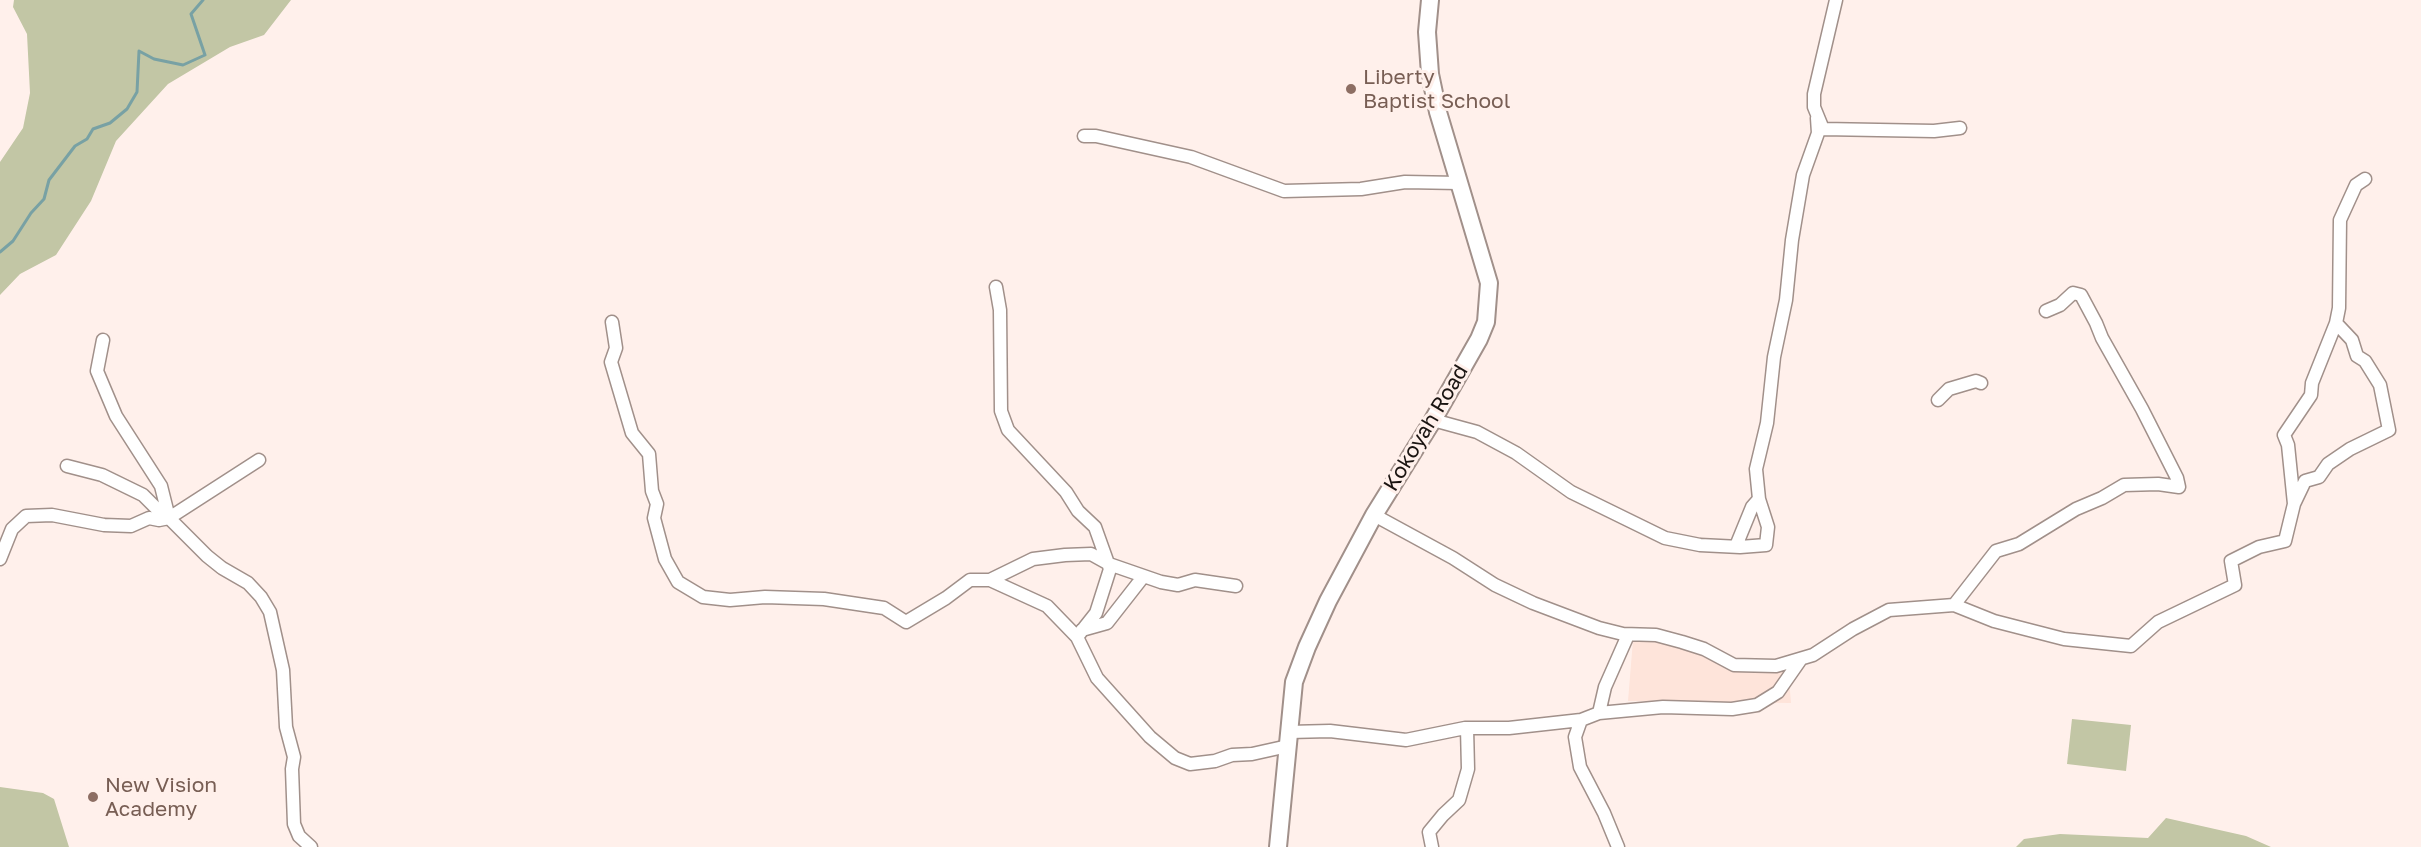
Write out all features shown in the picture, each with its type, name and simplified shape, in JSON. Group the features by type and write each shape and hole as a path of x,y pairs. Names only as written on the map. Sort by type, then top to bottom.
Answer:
{"main road":[{"name":"Kokoyah Road","path":"1278,847 1294,682 1306,646 1374,515 1433,420 1479,339 1486,322 1489,283 1438,112 1430,74 1427,32 1430,0"}],"street":[{"path":"1836,0 1814,94 1814,107 1823,129 1934,131 1960,128"},
{"path":"1433,420 1478,432 1516,453 1571,492 1665,538 1700,545 1766,545 1768,527 1759,499 1756,469 1767,423 1774,357 1786,300 1792,240 1803,176 1818,133 1817,117"},
{"path":"1084,136 1096,136 1191,157 1284,191 1361,189 1405,182 1460,183"},
{"path":"2294,504 2288,445 2284,435 2311,395 2312,382 2336,323 2339,308 2340,220 2355,185 2365,179"},
{"path":"996,287 1000,310 1001,411 1008,430 1066,492 1078,511 1095,527 1109,564 1110,569 1096,613 1079,633"},
{"path":"1954,605 1996,551 2019,544 2062,516 2124,485 2179,486 2173,469 2102,338 2081,294 2073,293 2060,305 2046,312"},
{"path":"612,322 616,348 611,362 632,433 649,454 652,491 657,504 654,518 665,559 678,582 703,597 730,600 765,597 824,599 884,608 906,622 946,598 970,580 990,580 1047,606 1079,633 1096,678 1150,736 1175,758 1190,764 1232,755 1252,754 1288,739 1330,731 1406,740 1467,728 1509,728 1581,720 1599,713 1663,707 1732,709 1757,705 1778,692 1801,659"},
{"path":"1374,515 1454,558 1495,585 1599,628 1682,642 1704,649 1734,665 1776,666 1813,655 1889,610 1954,605 1994,621 2064,639 2131,646 2158,622 2235,585 2231,561 2259,547 2285,541 2294,504 2305,482 2319,477 2328,464 2350,449 2389,430 2380,385 2365,361 2357,356 2352,340 2336,323"},
{"path":"103,340 97,371 109,403 161,486 168,518"},
{"path":"1938,400 1949,389 1976,381 1981,383"},
{"path":"0,559 12,529 27,516 52,515 104,525 131,526 149,518 168,518 259,460"},
{"path":"67,466 102,475 143,495 207,556 248,583 261,597 270,612 283,670 286,727 294,757 292,770 294,824 299,836 311,847"},
{"path":"1736,546 1752,507 1759,499"},
{"path":"990,580 1033,559 1091,554 1109,564 1143,577 1178,585 1195,580 1236,586"},
{"path":"1079,633 1107,623 1143,577"},
{"path":"1599,713 1605,687 1628,634"},
{"path":"1581,720 1575,737 1580,767 1604,813 1618,847"},
{"path":"1432,847 1429,831 1459,800 1468,769 1467,728"}],"shaded area":[{"path":"1633,640 1700,645 1738,668 1788,665 1791,703 1628,701"}],"green space":[{"path":"14,0 291,0 264,35 230,47 168,84 116,141 91,201 56,255 20,274 0,295 0,162 23,128 30,93 27,34 13,7"},
{"path":"2072,719 2131,725 2126,771 2067,764"},
{"path":"0,787 43,793 54,799 69,847 0,847"},
{"path":"2166,818 2246,836 2271,847 2016,847 2024,839 2060,834 2148,838"}],"waterway":[{"path":"0,252 13,241 31,213 44,199 49,180 75,146 87,139 93,129 110,123 127,109 137,92 139,51 154,59 183,65 205,55 191,14 203,0"}],"place":[{"name":"Liberty Baptist School","path":"1351,89"},
{"name":"New Vision Academy","path":"93,797"}]}
